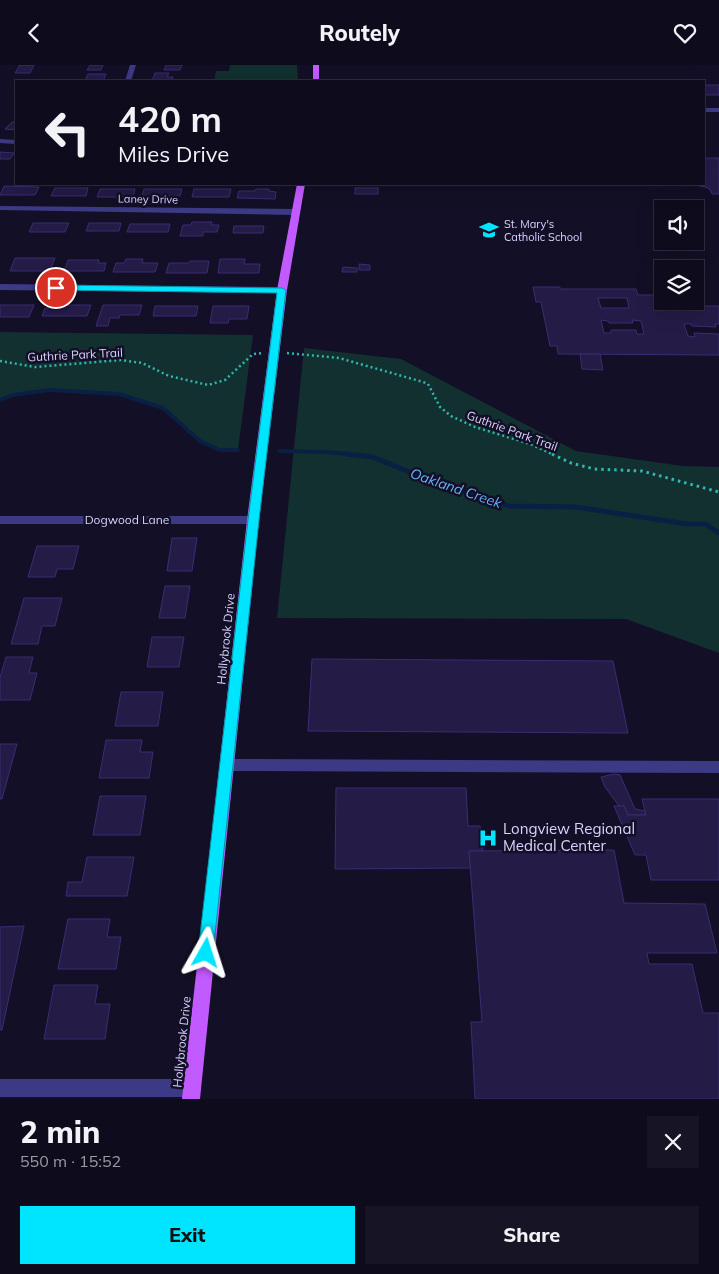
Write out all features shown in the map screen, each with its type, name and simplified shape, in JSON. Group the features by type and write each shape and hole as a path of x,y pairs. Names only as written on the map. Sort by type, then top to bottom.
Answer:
{"main road":[{"path":"316,65 316,80"},
{"name":"Hollybrook Drive","path":"191,1093 253,520 282,290 301,185"}],"street":[{"path":"128,80 133,65"},
{"path":"705,110 719,110"},
{"path":"0,141 15,142"},
{"name":"Laney Drive","path":"0,208 296,212"},
{"path":"0,287 282,290"},
{"name":"Dogwood Lane","path":"1,522 253,520"},
{"path":"227,765 719,767"},
{"path":"0,1088 191,1093"}],"path":[{"name":"Guthrie Park Trail","path":"0,361 35,367 121,360 142,363 169,377 208,385 225,380 252,354 257,353"},
{"name":"Guthrie Park Trail","path":"287,353 306,353 337,358 423,382 428,384 440,407 451,416 474,427 530,444 580,466 642,471 719,492"}],"green space":[{"path":"230,65 297,65 298,80 214,80 216,71 229,71"},
{"path":"0,332 253,335 238,450 219,450 200,441 163,408 119,394 49,390 13,395 0,400"},
{"path":"304,348 401,359 576,451 683,466 719,467 719,653 626,619 277,618"}],"building":[{"path":"20,65 34,65 30,73 15,73"},
{"path":"90,65 103,65 101,70 87,70"},
{"path":"166,65 182,65 180,70 164,70"},
{"path":"155,73 169,73 167,77 173,77 172,80 152,80"},
{"path":"88,74 106,74 103,80 85,80"},
{"path":"705,85 719,85 719,95 705,95"},
{"path":"12,122 15,122 15,130 5,129"},
{"path":"0,152 14,153 10,159 0,159"},
{"path":"705,158 719,158 719,194 712,194 709,188 696,185 705,185"},
{"path":"4,186 39,187 35,195 0,195"},
{"path":"55,188 88,188 86,196 51,196"},
{"path":"355,188 378,188 378,194 355,194"},
{"path":"100,189 135,189 133,197 97,197"},
{"path":"144,189 182,189 180,196 142,196"},
{"path":"194,189 231,189 229,197 192,197"},
{"path":"256,189 269,189 269,191 276,192 275,199 237,198 239,191 255,191"},
{"path":"192,222 212,222 211,225 219,225 217,232 203,232 203,236 180,236 183,225 191,225"},
{"path":"33,223 69,223 65,232 29,232"},
{"path":"89,223 121,223 119,231 86,231"},
{"path":"130,224 170,224 168,232 127,232"},
{"path":"234,226 264,226 263,233 233,233"},
{"path":"15,258 55,258 50,271 10,271"},
{"path":"126,259 143,259 142,263 158,263 155,272 113,272 116,263 124,263"},
{"path":"220,259 245,259 244,264 260,264 259,273 218,273"},
{"path":"68,260 99,260 98,263 106,263 104,271 64,271"},
{"path":"190,261 209,261 207,273 166,273 169,263 189,263"},
{"path":"359,264 370,265 370,270 359,270"},
{"path":"343,267 357,268 357,272 342,272"},
{"path":"533,287 636,289 638,295 654,295 654,310 704,310 704,306 719,306 719,324 715,324 716,327 684,324 688,336 695,337 694,333 719,334 719,355 558,354 557,346 550,346 541,302 536,302","holes":["598,298 627,298 629,308 601,308","601,320 608,321 609,323 633,323 632,320 641,321 644,334 637,334 636,330 611,330 611,333 604,333"]},
{"path":"0,305 34,305 29,317 0,317"},
{"path":"54,305 91,305 87,316 42,316 45,308 53,308"},
{"path":"103,305 142,305 139,315 120,315 119,318 110,318 108,326 96,326"},
{"path":"155,306 198,306 196,316 153,316"},
{"path":"213,306 249,306 247,319 229,319 228,323 210,323"},
{"path":"580,354 600,354 603,370 582,369"},
{"path":"172,538 197,538 192,571 167,571"},
{"path":"37,546 79,546 73,569 57,569 55,577 28,577"},
{"path":"165,586 190,586 185,618 159,618"},
{"path":"24,598 62,598 55,626 42,626 38,644 11,644"},
{"path":"152,637 184,637 179,667 147,667"},
{"path":"6,657 33,657 29,673 37,673 30,700 0,700 0,677"},
{"path":"312,659 613,661 628,733 308,731"},
{"path":"121,692 163,692 158,726 115,726"},
{"path":"106,740 142,740 140,752 153,752 149,778 99,778"},
{"path":"0,744 17,744 2,799 0,799"},
{"path":"614,774 620,775 635,809 645,811 646,815 628,815 624,806 619,806 605,787 601,777"},
{"path":"336,788 466,788 468,826 480,826 483,851 469,851 471,868 335,869"},
{"path":"100,796 146,796 140,835 93,835"},
{"path":"642,799 719,799 719,880 651,880 646,855 635,855 614,806 624,806 628,815 646,815"},
{"path":"614,850 624,903 705,904 717,953 647,953 649,964 692,964 703,1013 719,1013 719,1099 475,1099 471,1022 482,1022 469,851"},
{"path":"87,857 134,857 127,896 66,896 68,882 82,882"},
{"path":"68,919 110,919 107,937 121,937 116,969 58,969"},
{"path":"24,926 2,1030 0,1030 0,927"},
{"path":"54,985 98,985 95,1004 110,1004 105,1039 44,1039"}],"waterway":[{"name":"Oakland Creek","path":"0,400 13,395 49,390 119,394 163,408 200,441 219,450 238,450"},
{"name":"Oakland Creek","path":"280,451 357,455"},
{"name":"Oakland Creek","path":"346,454 373,457 424,478 509,506 576,507 687,524 705,524 719,533"}],"place":[{"name":"St. Mary's Catholic School","path":"489,230"},
{"name":"Longview Regional Medical Center","path":"488,838"}],"route":[{"path":"56,288 282,290 253,520 206,953"}]}
